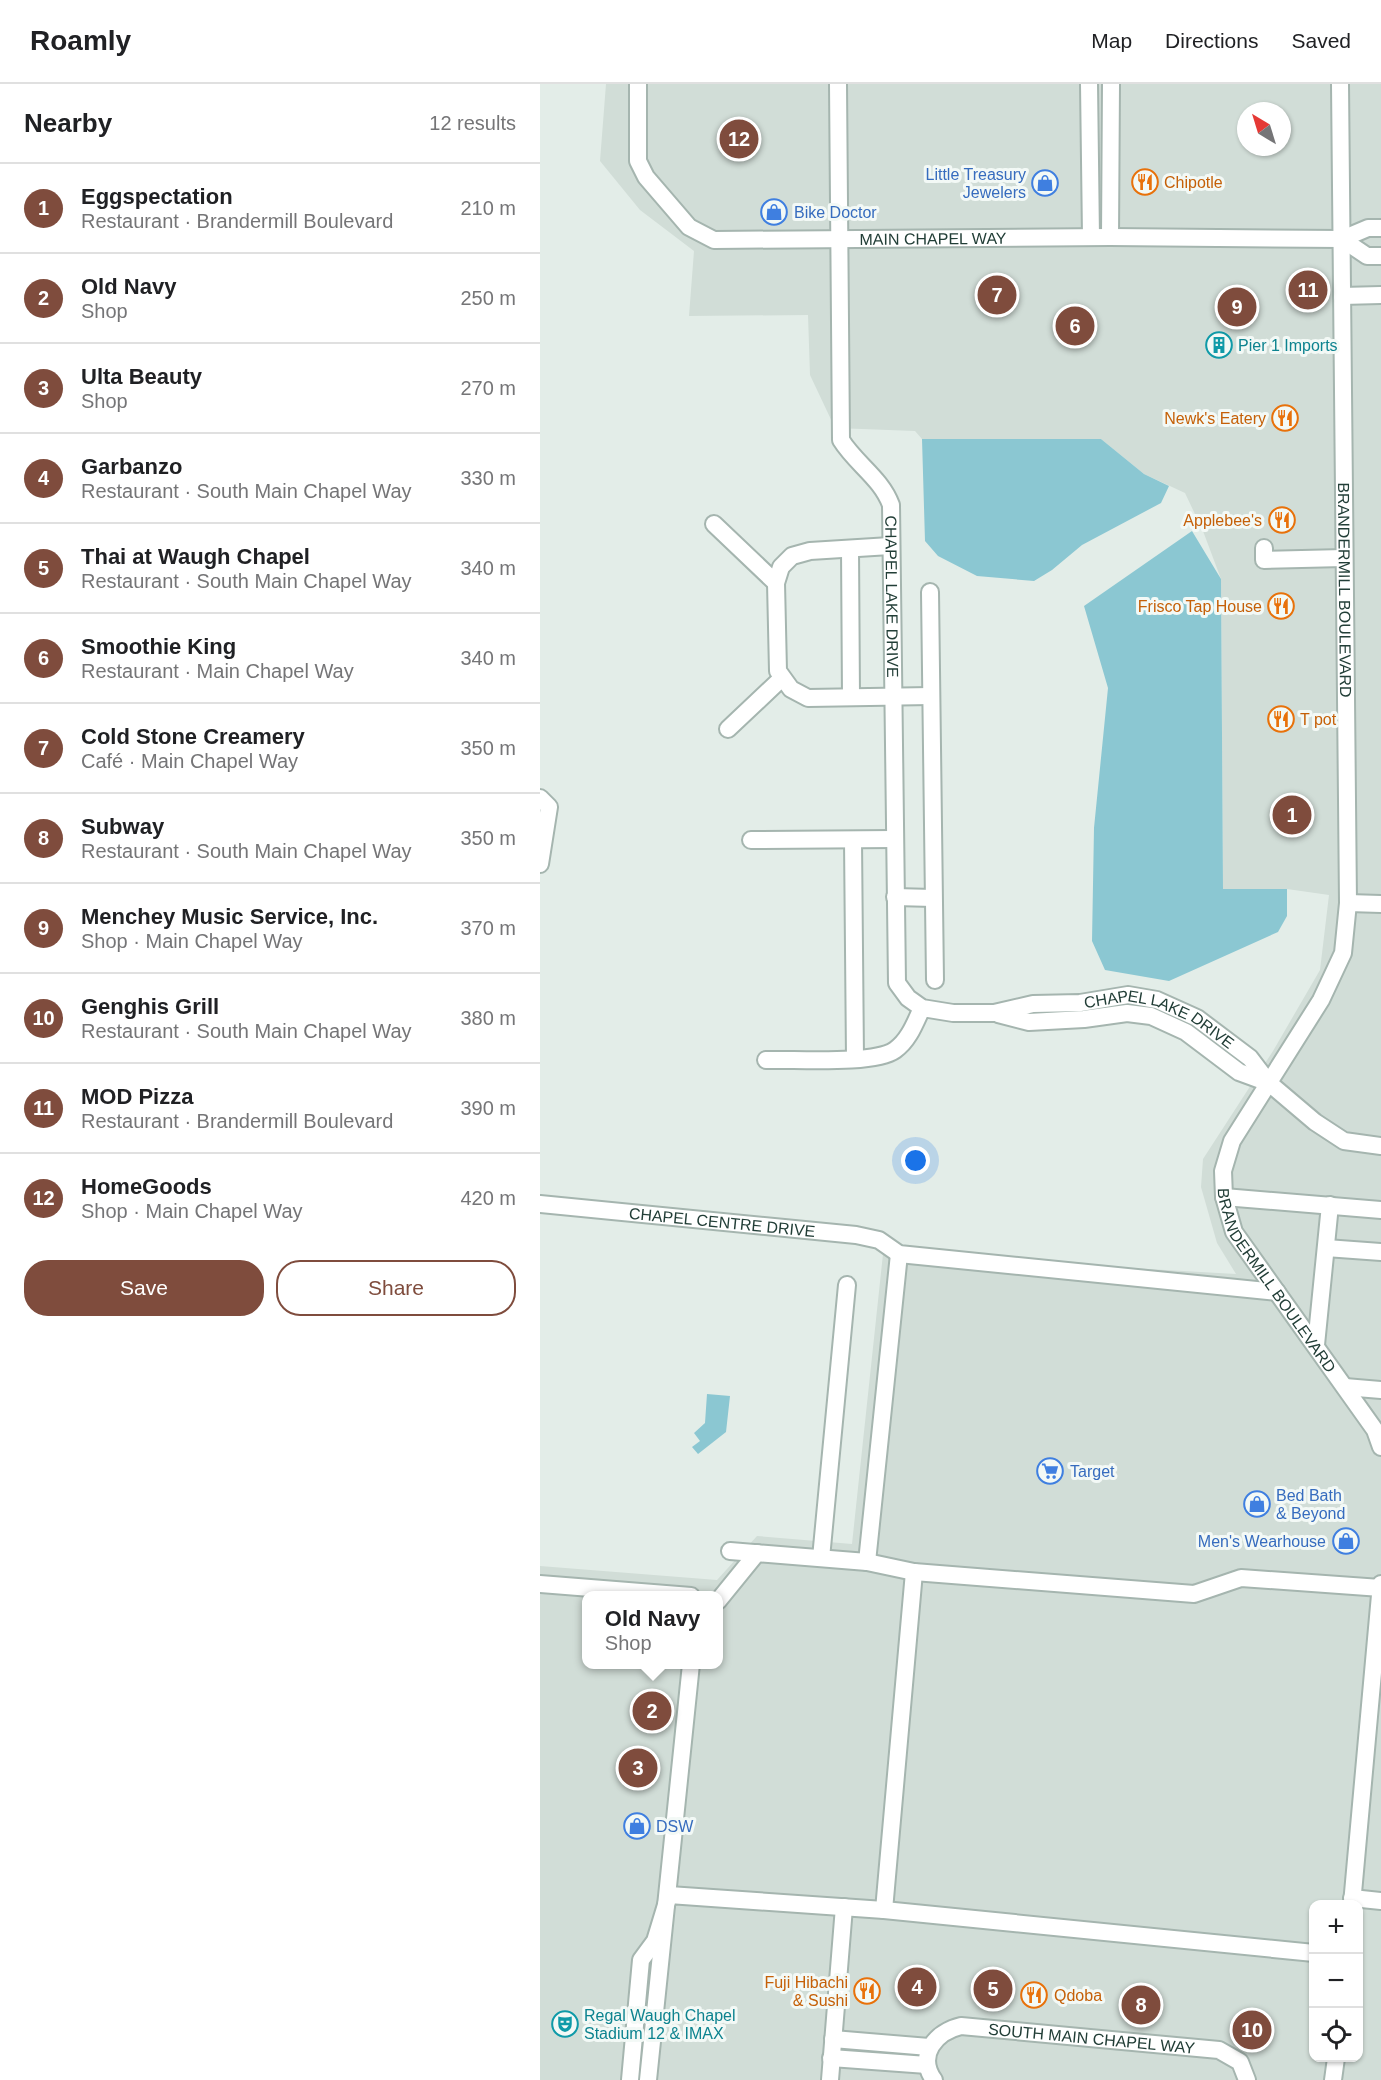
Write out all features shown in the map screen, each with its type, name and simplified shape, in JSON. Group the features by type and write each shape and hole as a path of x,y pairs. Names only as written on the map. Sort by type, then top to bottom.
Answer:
{"street":[{"name":"MAIN CHAPEL WAY","path":"638,84 638,161 646,177 689,227 714,240 1342,238 1368,228 1381,228"},
{"name":"CHAPEL LAKE DRIVE","path":"838,84 841,440 849,453 885,489 891,505 897,983 908,998 922,1008 952,1013 994,1013 1033,1004 1080,1002 1128,995 1157,1000 1197,1018 1250,1058 1269,1083 1315,1122 1344,1141 1381,1146"},
{"path":"1089,84 1091,237"},
{"path":"1110,237 1111,84"},
{"name":"BRANDERMILL BOULEVARD","path":"1340,84 1348,903 1343,953 1321,999 1232,1141 1223,1171 1224,1197 1233,1232 1346,1387 1375,1430 1380,1444"},
{"path":"1342,238 1367,256 1381,256"},
{"path":"1342,296 1381,295"},
{"path":"714,524 776,584"},
{"path":"890,546 810,551 792,556 781,567 776,584 778,671 791,689 808,698 931,696"},
{"path":"1264,548 1264,560 1344,558"},
{"path":"850,549 851,697"},
{"path":"930,592 935,980"},
{"path":"728,729 782,678"},
{"path":"540,798 549,807 540,864"},
{"path":"751,840 894,839"},
{"path":"853,840 855,1059"},
{"path":"895,897 933,898"},
{"path":"1348,903 1381,904"},
{"path":"766,1060 877,1058 894,1050 908,1036 922,1008"},
{"path":"1224,1197 1381,1209"},
{"name":"CHAPEL CENTRE DRIVE","path":"540,1204 856,1235 879,1240 899,1254"},
{"path":"1316,1345 1330,1205"},
{"path":"1326,1248 1381,1252"},
{"path":"867,1562 899,1254 1277,1292"},
{"path":"821,1558 847,1285"},
{"path":"1346,1387 1381,1390"},
{"path":"730,1551 867,1562 914,1572 1194,1594 1241,1578 1381,1586 1375,1713 1352,1900"},
{"path":"723,1594 757,1553"},
{"path":"884,1910 914,1572"},
{"path":"540,1584 628,1591"},
{"path":"648,2080 669,1895 691,1669"},
{"path":"669,1895 844,1906 1309,1952"},
{"path":"630,2080 641,1960 655,1941 669,1895"},
{"path":"1363,1901 1381,1901"},
{"path":"830,2080 844,1906"},
{"name":"SOUTH MAIN CHAPEL WAY","path":"929,2047 936,2037 946,2030 960,2026 1219,2050 1240,2062 1247,2080"},
{"path":"833,2038 929,2047 927,2065 934,2080"},
{"path":"831,2058 927,2065"},
{"path":"1333,2080 1335,2062"}],"shaded area":[{"path":"606,84 1381,84 1381,2080 540,2080 540,1566 717,1580 757,1536 852,1544 883,1254 1236,1274 1217,1243 1201,1187 1203,1159 1273,1051 1320,970 1329,895 1287,889 1223,889 1221,579 1203,531 1185,493 1144,474 1101,439 922,439 915,431 835,428 810,375 808,315 689,316 694,251 640,210 600,161"}],"water":[{"path":"922,439 1101,439 1144,474 1169,486 1161,503 1082,545 1052,570 1034,581 977,576 938,556 925,541"},
{"path":"1192,531 1221,579 1223,889 1287,889 1287,916 1278,932 1169,981 1105,970 1092,941 1094,828 1108,688 1084,606"},
{"path":"707,1394 730,1396 726,1432 698,1454 692,1447 700,1441 694,1433 705,1423"}],"place":[{"name":"HomeGoods","path":"739,139"},
{"name":"Chipotle","path":"1145,182"},
{"name":"Little Treasury Jewelers","path":"1045,183"},
{"name":"Bike Doctor","path":"774,212"},
{"name":"MOD Pizza","path":"1308,290"},
{"name":"Cold Stone Creamery","path":"997,295"},
{"name":"Menchey Music Service, Inc.","path":"1237,307"},
{"name":"Smoothie King","path":"1075,326"},
{"name":"Pier 1 Imports","path":"1219,345"},
{"name":"Newk's Eatery","path":"1285,418"},
{"name":"Applebee's","path":"1282,520"},
{"name":"Frisco Tap House","path":"1281,606"},
{"name":"T pot","path":"1281,719"},
{"name":"Eggspectation","path":"1292,815"},
{"name":"Target","path":"1050,1471"},
{"name":"Bed Bath & Beyond","path":"1257,1504"},
{"name":"Men's Wearhouse","path":"1346,1541"},
{"name":"Old Navy","path":"652,1711"},
{"name":"Ulta Beauty","path":"638,1768"},
{"name":"DSW","path":"637,1826"},
{"name":"Garbanzo","path":"917,1987"},
{"name":"Thai at Waugh Chapel","path":"993,1989"},
{"name":"Fuji Hibachi & Sushi","path":"867,1991"},
{"name":"Qdoba","path":"1034,1995"},
{"name":"Subway","path":"1141,2005"},
{"name":"Regal Waugh Chapel Stadium 12 & IMAX","path":"565,2024"},
{"name":"Genghis Grill","path":"1252,2030"}]}
